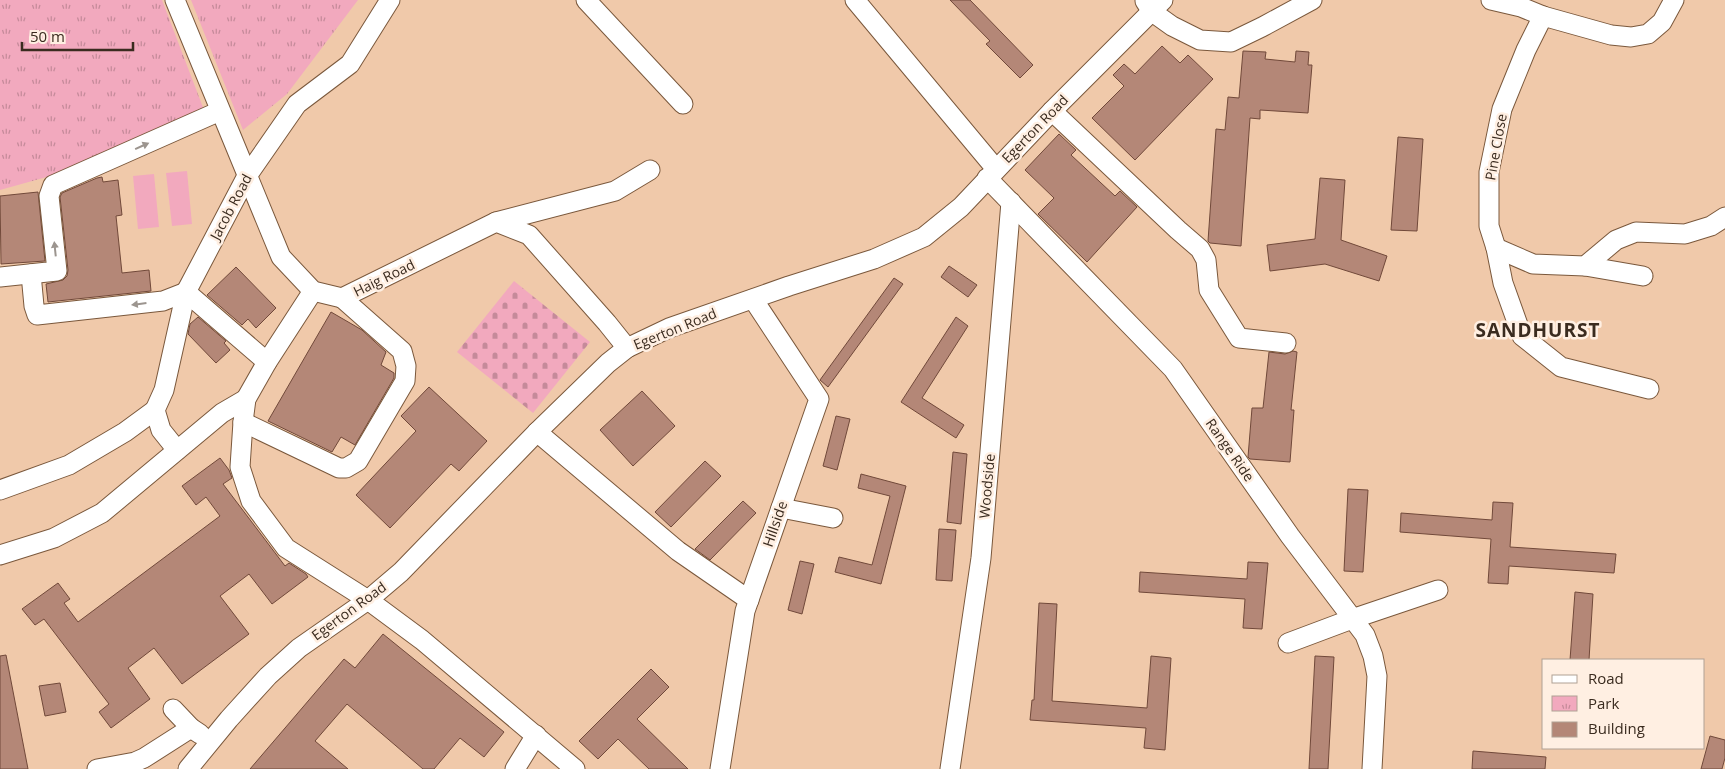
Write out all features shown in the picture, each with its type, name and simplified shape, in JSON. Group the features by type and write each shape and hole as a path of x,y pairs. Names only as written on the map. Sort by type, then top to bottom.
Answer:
{"street":[{"path":"175,0 281,257 313,291 267,362 246,400 242,422 240,467 251,501 286,548 368,600 422,640 575,769"},
{"name":"Jacob Road","path":"156,410 164,390 186,292 247,176 297,104 350,64 390,0"},
{"path":"586,0 683,104"},
{"name":"Range Ride","path":"855,0 992,173 1011,202 1174,369 1290,536 1365,635 1373,656 1377,676 1372,769"},
{"path":"1153,4 1172,26 1200,40 1231,42 1312,0"},
{"path":"1492,0 1520,3 1543,16 1611,35 1631,37 1648,34 1662,22 1674,0"},
{"name":"Egerton Road","path":"188,769 229,719 298,648 368,600 400,572 608,362 627,348 669,328 874,259 924,236 961,207 1153,4"},
{"name":"Pine Close","path":"1543,16 1526,50 1502,109 1489,172 1489,226 1496,248 1503,283 1522,336 1561,367 1649,389"},
{"path":"0,277 57,271 49,196 53,185 220,111"},
{"path":"1052,111 1200,249 1206,260 1209,290 1239,338 1286,343"},
{"name":"Haig Road","path":"313,291 342,298 496,222 615,191 650,170"},
{"name":"Woodside","path":"950,769 981,558 1011,202"},
{"path":"1585,266 1616,240 1636,232 1685,234 1711,226 1725,217"},
{"path":"496,222 529,236 627,348"},
{"path":"1496,248 1533,264 1585,266 1643,276"},
{"path":"31,274 34,306 37,315 163,301 186,292 267,362"},
{"path":"242,422 339,468 346,468 358,461 405,381 406,366 402,351 342,298"},
{"name":"Hillside","path":"720,769 745,611 819,399 753,299"},
{"path":"0,555 54,538 102,513 222,413 246,400"},
{"path":"0,490 69,465 125,432 156,410 161,430 176,450"},
{"path":"537,432 678,551 749,600"},
{"path":"781,508 833,518"},
{"path":"1288,643 1438,590"},
{"path":"172,709 210,743"},
{"path":"97,769 135,762 191,728"},
{"path":"517,768 536,735"}],"green space":[{"path":"0,0 162,0 204,110 61,173 0,190"},
{"path":"191,0 358,0 287,94 243,130"},
{"path":"187,171 192,224 172,226 166,173"},
{"path":"154,174 159,227 138,229 133,176"},
{"path":"514,281 590,342 533,413 457,352"}],"building":[{"path":"950,0 970,0 1033,65 1020,78 986,44 990,41"},
{"path":"1162,46 1180,63 1188,55 1213,79 1135,160 1092,118 1124,86 1113,75 1124,64 1135,74"},
{"path":"1243,51 1266,52 1265,59 1295,62 1296,51 1309,52 1308,65 1312,65 1308,113 1260,110 1260,119 1250,118 1241,246 1210,243 1208,241 1216,129 1225,130 1228,97 1239,98"},
{"path":"1059,134 1076,150 1071,155 1115,196 1120,191 1137,207 1087,262 1038,214 1054,198 1025,170"},
{"path":"1398,137 1423,139 1417,231 1391,230"},
{"path":"102,177 103,182 118,180 122,215 116,216 122,273 149,270 151,291 48,302 46,284 63,280 67,276 68,270 60,197 62,193"},
{"path":"1320,178 1345,180 1341,240 1387,256 1379,281 1325,264 1270,271 1267,245 1315,239"},
{"path":"38,192 45,261 1,264 0,196"},
{"path":"949,266 977,285 968,297 941,277"},
{"path":"236,267 276,308 256,328 248,319 242,325 207,295"},
{"path":"894,278 903,284 828,387 820,380"},
{"path":"331,312 362,330 386,352 381,365 394,373 394,378 355,445 341,437 332,452 268,421"},
{"path":"198,317 226,341 224,343 230,350 216,363 188,334 190,324"},
{"path":"956,317 968,326 922,398 964,425 956,438 901,402"},
{"path":"1293,351 1297,352 1291,410 1294,410 1290,462 1250,459 1248,457 1252,408 1263,408 1269,352 1285,354"},
{"path":"429,387 487,441 459,471 451,464 390,528 356,495 416,431 401,416"},
{"path":"642,391 675,426 633,466 600,430"},
{"path":"836,416 850,419 837,470 823,466"},
{"path":"953,452 967,454 961,524 947,522"},
{"path":"220,458 229,470 232,478 223,484 285,566 289,563 308,577 272,604 249,574 220,596 249,634 182,684 154,648 128,668 150,699 111,728 99,712 109,704 44,619 35,625 22,609 58,583 70,599 64,603 78,622 220,516 206,497 196,505 182,486"},
{"path":"705,461 721,476 671,527 655,512"},
{"path":"861,474 906,486 881,584 835,572 839,557 872,565 890,496 858,488"},
{"path":"1348,489 1368,490 1363,572 1344,571"},
{"path":"743,501 756,513 710,560 695,549"},
{"path":"1493,502 1513,503 1510,547 1616,554 1614,573 1509,566 1508,584 1488,583 1491,539 1400,532 1401,513 1492,520"},
{"path":"939,529 956,530 952,581 936,580"},
{"path":"800,561 814,564 802,614 788,610"},
{"path":"1248,562 1268,563 1262,629 1243,628 1245,599 1139,592 1140,572 1247,579"},
{"path":"1575,592 1593,594 1589,659 1570,659"},
{"path":"1039,603 1057,604 1052,701 1147,708 1151,656 1171,658 1165,750 1144,748 1146,728 1030,720 1032,700 1034,700"},
{"path":"383,634 504,732 484,757 460,738 434,769 423,769 347,704 315,741 348,769 250,769 344,659 355,668"},
{"path":"6,655 28,769 0,769 0,656"},
{"path":"1315,656 1334,657 1328,769 1309,769"},
{"path":"651,669 669,687 637,719 688,769 649,769 618,739 598,759 579,741"},
{"path":"60,683 66,712 45,716 39,686"},
{"path":"1710,736 1725,740 1725,758 1722,769 1701,769"},
{"path":"1473,751 1546,757 1545,769 1472,769"}],"district":[{"name":"SANDHURST","path":"1538,330"}]}
